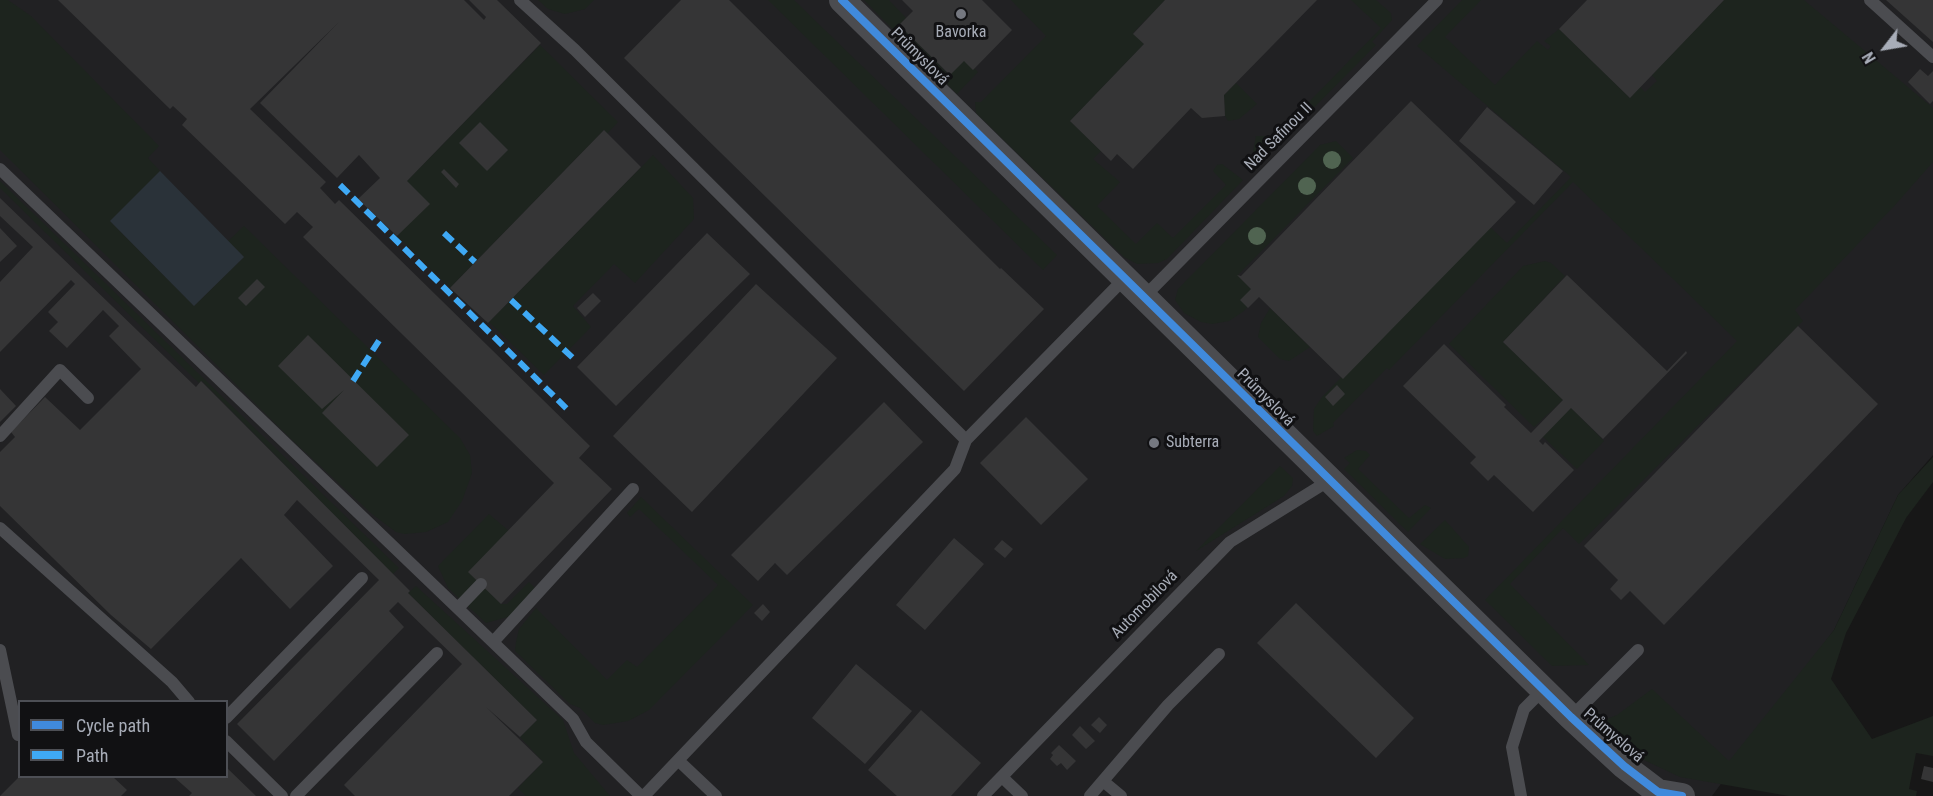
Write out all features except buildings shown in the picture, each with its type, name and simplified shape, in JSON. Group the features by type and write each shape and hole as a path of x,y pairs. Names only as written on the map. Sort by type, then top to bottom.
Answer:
{"street":[{"name":"Průmyslová","path":"842,0 1571,717 1624,766 1667,795"}],"lane":[{"path":"520,0 575,50 966,440"},
{"name":"Nad Safinou II","path":"1144,297 1437,0"},
{"path":"1870,0 1933,57"},
{"path":"0,169 494,641 573,719 586,742 643,796 680,762 955,469 966,440 1125,278"},
{"path":"0,436 60,370 88,398"},
{"name":"Automobilová","path":"983,796 1230,542 1330,480"},
{"path":"494,641 633,489"},
{"path":"0,528 172,682 187,700"},
{"path":"228,716 362,578"},
{"path":"458,608 481,584"},
{"path":"0,650 18,735"},
{"path":"1571,717 1638,650"},
{"path":"296,796 437,653"},
{"path":"1090,796 1167,705 1219,654"},
{"path":"1521,796 1512,747 1524,709 1543,690"},
{"path":"228,743 282,796"},
{"path":"680,762 716,796"},
{"path":"1002,777 1022,796"},
{"path":"1103,781 1120,796"}],"shaded area":[{"path":"0,0 1933,0 1933,455 1898,495 1834,630 1712,796 0,796"},
{"path":"0,0 8,0 31,16 159,146 148,158 160,171 110,221 194,306 244,257 228,241 244,226 460,438 470,455 472,473 462,501 448,522 426,532 405,534 396,532 372,514 291,439 0,150"},
{"path":"538,0 594,0 585,9 565,14 548,9"},
{"path":"768,0 794,0 1057,255 1043,270"},
{"path":"864,0 889,0 906,18 899,25 949,75 965,59 978,72 957,94"},
{"path":"1011,0 1165,0 1133,33 1144,44 1070,121 1101,151 1093,159 1120,182 1097,206 1136,244 1157,223 1173,238 1226,185 1213,171 1217,165 1222,164 1243,180 1167,259 1158,263 1137,264 1124,257 976,113 975,102 981,102 1046,36"},
{"path":"1351,0 1376,0 1391,13 1392,20 1372,42 1376,45 1261,161 1253,151 1256,136 1267,136 1272,140 1381,28"},
{"path":"1462,0 1481,0 1445,37 1495,85 1537,41 1548,50 1551,46 1544,41 1559,29 1630,98 1640,87 1645,92 1657,81 1652,75 1724,0 1804,0 1933,108 1933,162 1795,310 1803,321 1579,544 1563,528 1510,584 1589,665 1552,666 1485,600 1737,341 1573,182 1389,370 1387,368 1333,423 1334,426 1317,436 1313,431 1314,409 1322,397 1490,227 1507,243 1571,177 1417,46"},
{"path":"540,45 618,122 607,134 604,130 450,288 397,236 407,181"},
{"path":"1236,83 1257,104 1239,119 1228,121 1225,116 1224,95"},
{"path":"1336,141 1353,158 1238,275 1251,289 1248,306 1244,311 1229,321 1212,324 1201,322 1184,313 1175,300 1178,289 1320,145"},
{"path":"653,155 693,198 694,219 635,283 614,264 573,306 591,327 544,375 489,322"},
{"path":"160,171 244,257 194,306 110,221"},
{"path":"0,181 399,568 393,574 202,381 199,383 0,188"},
{"path":"1545,261 1551,263 1565,276 1503,342 1563,400 1534,427 1449,344 1523,266"},
{"path":"1270,308 1310,347 1289,361 1280,359 1258,337 1261,323"},
{"path":"1571,408 1604,441 1577,469 1542,436"},
{"path":"1357,450 1366,451 1370,455 1358,469 1409,518 1425,505 1431,508 1408,532 1344,469 1350,463 1344,458"},
{"path":"1933,457 1933,482 1906,518 1846,633 1831,679 1872,739 1933,716 1933,756 1916,753 1909,789 1917,791 1916,796 1789,796 1680,777 1642,759 1609,727 1607,719 1617,715 1652,689 1729,761 1834,630 1898,495"},
{"path":"1280,466 1293,478 1292,486 1284,496 1196,551"},
{"path":"641,497 753,605 649,710 628,721 603,725 595,723 580,708 570,704 515,651 516,642 519,629 536,608 607,680 627,660 637,667 718,585 639,509 630,517 627,513"},
{"path":"489,514 509,531 481,584 501,604 507,604 529,582 536,589 511,616 486,623 448,588 438,566"},
{"path":"1445,520 1469,547 1468,556 1445,559 1420,544"},
{"path":"416,586 563,720 574,753 610,796 526,796 518,788 543,762 520,737 537,720 408,593"}],"marked path":[{"path":"340,185 568,410"},
{"path":"444,233 475,262"},
{"path":"511,300 574,359"},
{"path":"353,381 382,336"}],"cycle path":[{"path":"842,0 1571,717 1624,766 1658,792 1682,796"}],"place":[{"name":"Bavorka","path":"961,14"},
{"name":"Subterra","path":"1154,443"}]}
